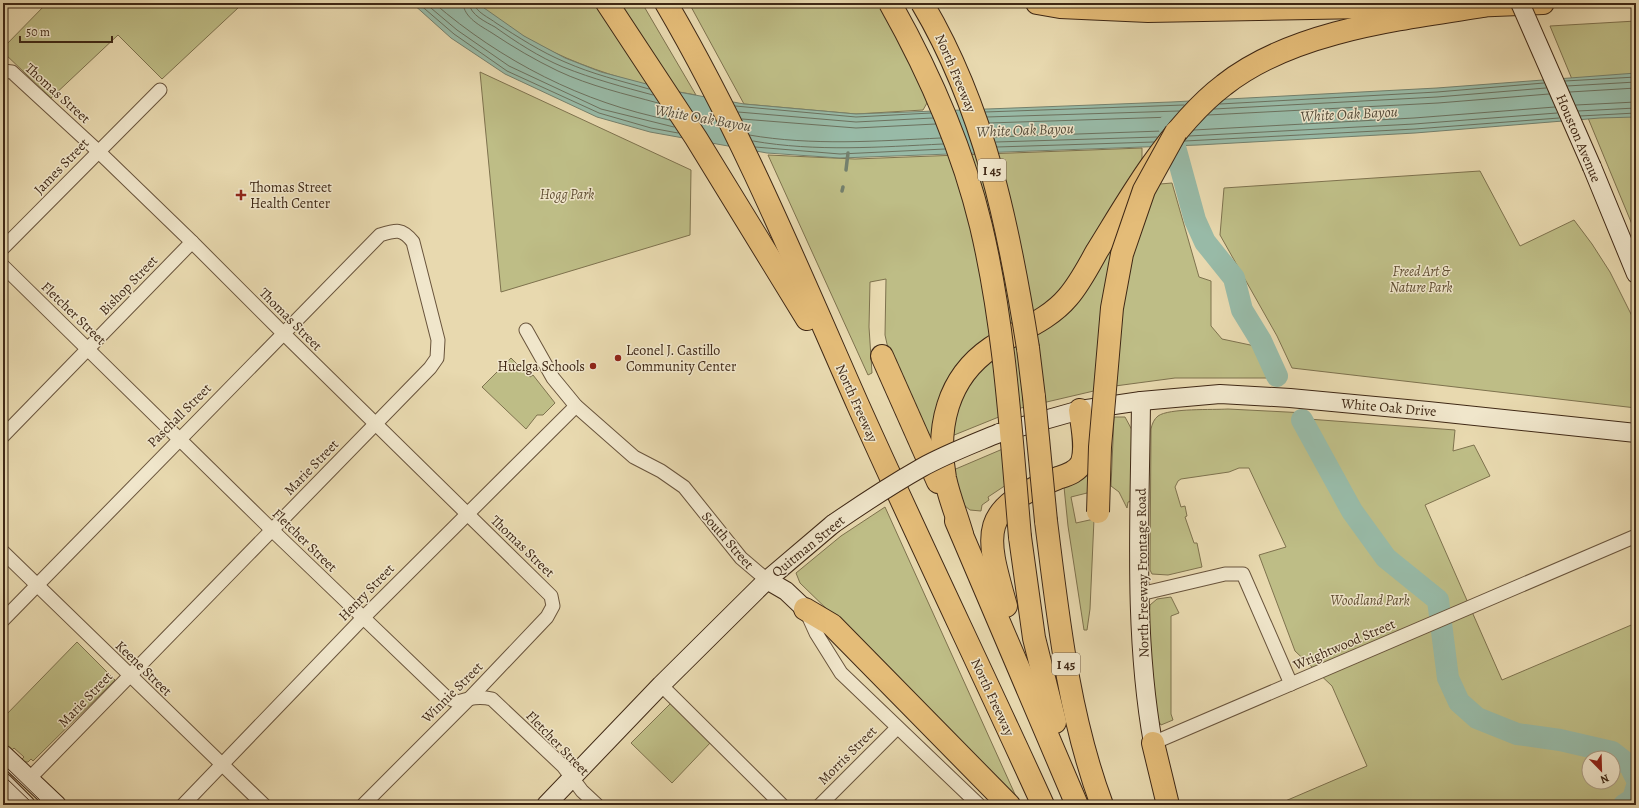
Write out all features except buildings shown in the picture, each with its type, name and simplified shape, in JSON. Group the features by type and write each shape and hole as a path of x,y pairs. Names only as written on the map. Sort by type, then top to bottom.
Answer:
{"highway":[{"path":"607,3 696,138 761,242 830,358 873,439"},
{"name":"North Freeway","path":"666,3 716,93 782,234 873,439 1043,805"},
{"path":"890,3 915,47 944,112 960,155 981,227 995,304 1002,356 1020,537 1029,605 1042,672 1060,740 1080,805"},
{"name":"North Freeway","path":"922,3 963,82 985,144 1004,211 1028,348 1046,521 1060,634 1072,695 1089,764 1102,805"},
{"path":"1037,3 1060,7 1148,11 1234,11 1382,6 1483,6 1543,3"},
{"path":"962,534 946,480 942,455 941,434 944,414 950,398 960,380 973,363 991,349 1051,314 1069,296 1127,202 1176,132 1204,101 1225,84 1267,58 1286,49 1384,23 1483,6"},
{"path":"1098,512 1100,447 1112,308 1122,254 1144,190 1176,132"},
{"path":"882,356 962,534 1019,666 1076,805"},
{"path":"1019,666 994,557 992,538 994,523 1000,512 1023,494 1071,474 1078,469 1083,456 1080,410"},
{"path":"805,609 832,625 1008,805"},
{"path":"1153,744 1168,805"}],"main road":[{"name":"Houston Avenue","path":"1520,3 1592,167 1636,274"},
{"name":"White Oak Drive","path":"1141,401 1220,394 1290,398 1636,433"},
{"name":"Quitman Street","path":"546,805 661,686 767,580 812,540 878,493 921,468 999,433 1080,410 1141,401"},
{"name":"North Freeway Frontage Road","path":"1141,401 1140,594 1145,698 1153,744"},
{"name":"South Street","path":"767,580 786,591 805,609"},
{"path":"3,754 57,805"},
{"path":"3,782 26,805"}],"street":[{"name":"Thomas Street","path":"4,71 12,72 99,152 551,596"},
{"name":"James Street","path":"3,248 160,90"},
{"name":"Marie Street","path":"29,779 430,368 437,358 439,350 438,340 413,242 406,233 395,230 380,234"},
{"name":"Paschall Street","path":"3,620 179,438 380,234"},
{"name":"Bishop Street","path":"3,436 192,242"},
{"name":"Fletcher Street","path":"3,266 272,530 446,697 458,702 470,698 481,697 492,699 563,766 597,805"},
{"name":"South Street","path":"526,330 553,378 576,406 634,457 661,471 684,487 741,558 767,580"},
{"name":"Henry Street","path":"183,805 363,618 576,406"},
{"name":"Wrightwood Street","path":"1153,744 1636,536"},
{"name":"Keene Street","path":"3,552 129,676 223,764 264,805"},
{"path":"1140,594 1225,574 1243,574 1291,684"},
{"name":"Winnie Street","path":"363,805 470,698 547,617 554,606 551,596"},
{"name":"South Street","path":"805,609 816,633 841,673 979,805"},
{"path":"661,686 782,805"},
{"name":"Morris Street","path":"820,805 897,728"}],"green space":[{"path":"47,3 233,3 238,8 162,79 118,35 51,98 3,52 3,48"},
{"path":"477,3 642,3 696,95 638,82 580,64 552,52 526,37 500,21"},
{"path":"689,3 883,3 931,96 923,110 856,114 744,104"},
{"path":"1636,21 1636,234 1550,26"},
{"name":"Hogg Park","path":"480,72 691,170 690,235 501,292"},
{"path":"1142,148 1142,160 1160,184 1172,183 1199,277 1211,281 1211,326 1222,339 1255,346 1272,378 1175,378 1115,386 1021,408 927,446 891,362 885,335 886,279 870,282 869,327 872,373 868,375 768,155 855,159"},
{"name":"Freed Art & Nature Park","path":"1480,171 1520,246 1574,220 1592,244 1610,272 1636,324 1636,408 1292,368 1277,336 1220,235 1224,188"},
{"path":"511,358 530,377 533,375 555,403 543,415 537,415 526,429 482,387"},
{"name":"Woodland Park","path":"1228,409 1306,413 1308,419 1455,430 1453,451 1474,445 1490,476 1425,505 1502,680 1636,623 1636,805 1276,805 1367,766 1332,686 1295,651 1259,555 1286,547 1249,468 1239,468 1229,472 1181,479 1178,481 1175,487 1181,507 1185,506 1187,516 1185,517 1194,543 1197,543 1202,567 1168,575 1152,574 1150,570 1151,429 1155,419 1164,413 1192,410"},
{"path":"1114,417 1125,417 1132,430 1132,501 1128,502 1127,508 1119,492 1111,486"},
{"path":"1005,448 1009,483 988,497 989,500 982,505 981,511 970,510 965,506 951,471"},
{"path":"1092,466 1095,491 1071,497 1076,523 1094,519 1090,609 1087,630 1084,630 1068,526 1064,487"},
{"path":"885,507 1018,801 948,727 800,583 796,573 841,536"},
{"path":"1171,597 1179,613 1171,616 1171,714 1173,720 1161,725 1154,703 1152,686 1150,605 1157,599"},
{"path":"77,642 115,680 33,761 31,759 28,762 24,762 22,759 24,757 14,748 12,750 4,742 6,740 3,737 3,718"},
{"path":"671,703 711,742 672,783 631,743"}],"water":[{"name":"White Oak Bayou","path":"412,3 477,3 524,36 565,58 601,72 673,91 744,104 856,114 1171,102 1437,88 1636,73 1636,117 1600,118 1415,133 1198,145 840,158 767,153 650,132 597,117 505,74 451,38"}],"waterway":[{"path":"1169,125 1195,220 1205,242 1234,278 1242,310 1261,341 1277,376"},
{"path":"846,170 848,153"},
{"path":"842,191 843,187"},
{"path":"1302,420 1352,511 1386,558 1438,600 1448,678 1459,702 1477,718 1517,734 1560,740 1612,752 1630,766 1636,778"},
{"path":"1624,805 1633,799 1636,789"}],"tram line":[{"path":"3,764 45,805"},
{"path":"3,775 34,805"}],"place":[{"name":"Thomas Street Health Center","path":"241,195"},
{"name":"Leonel J. Castillo Community Center","path":"618,358"},
{"name":"Huelga Schools","path":"593,366"}]}
